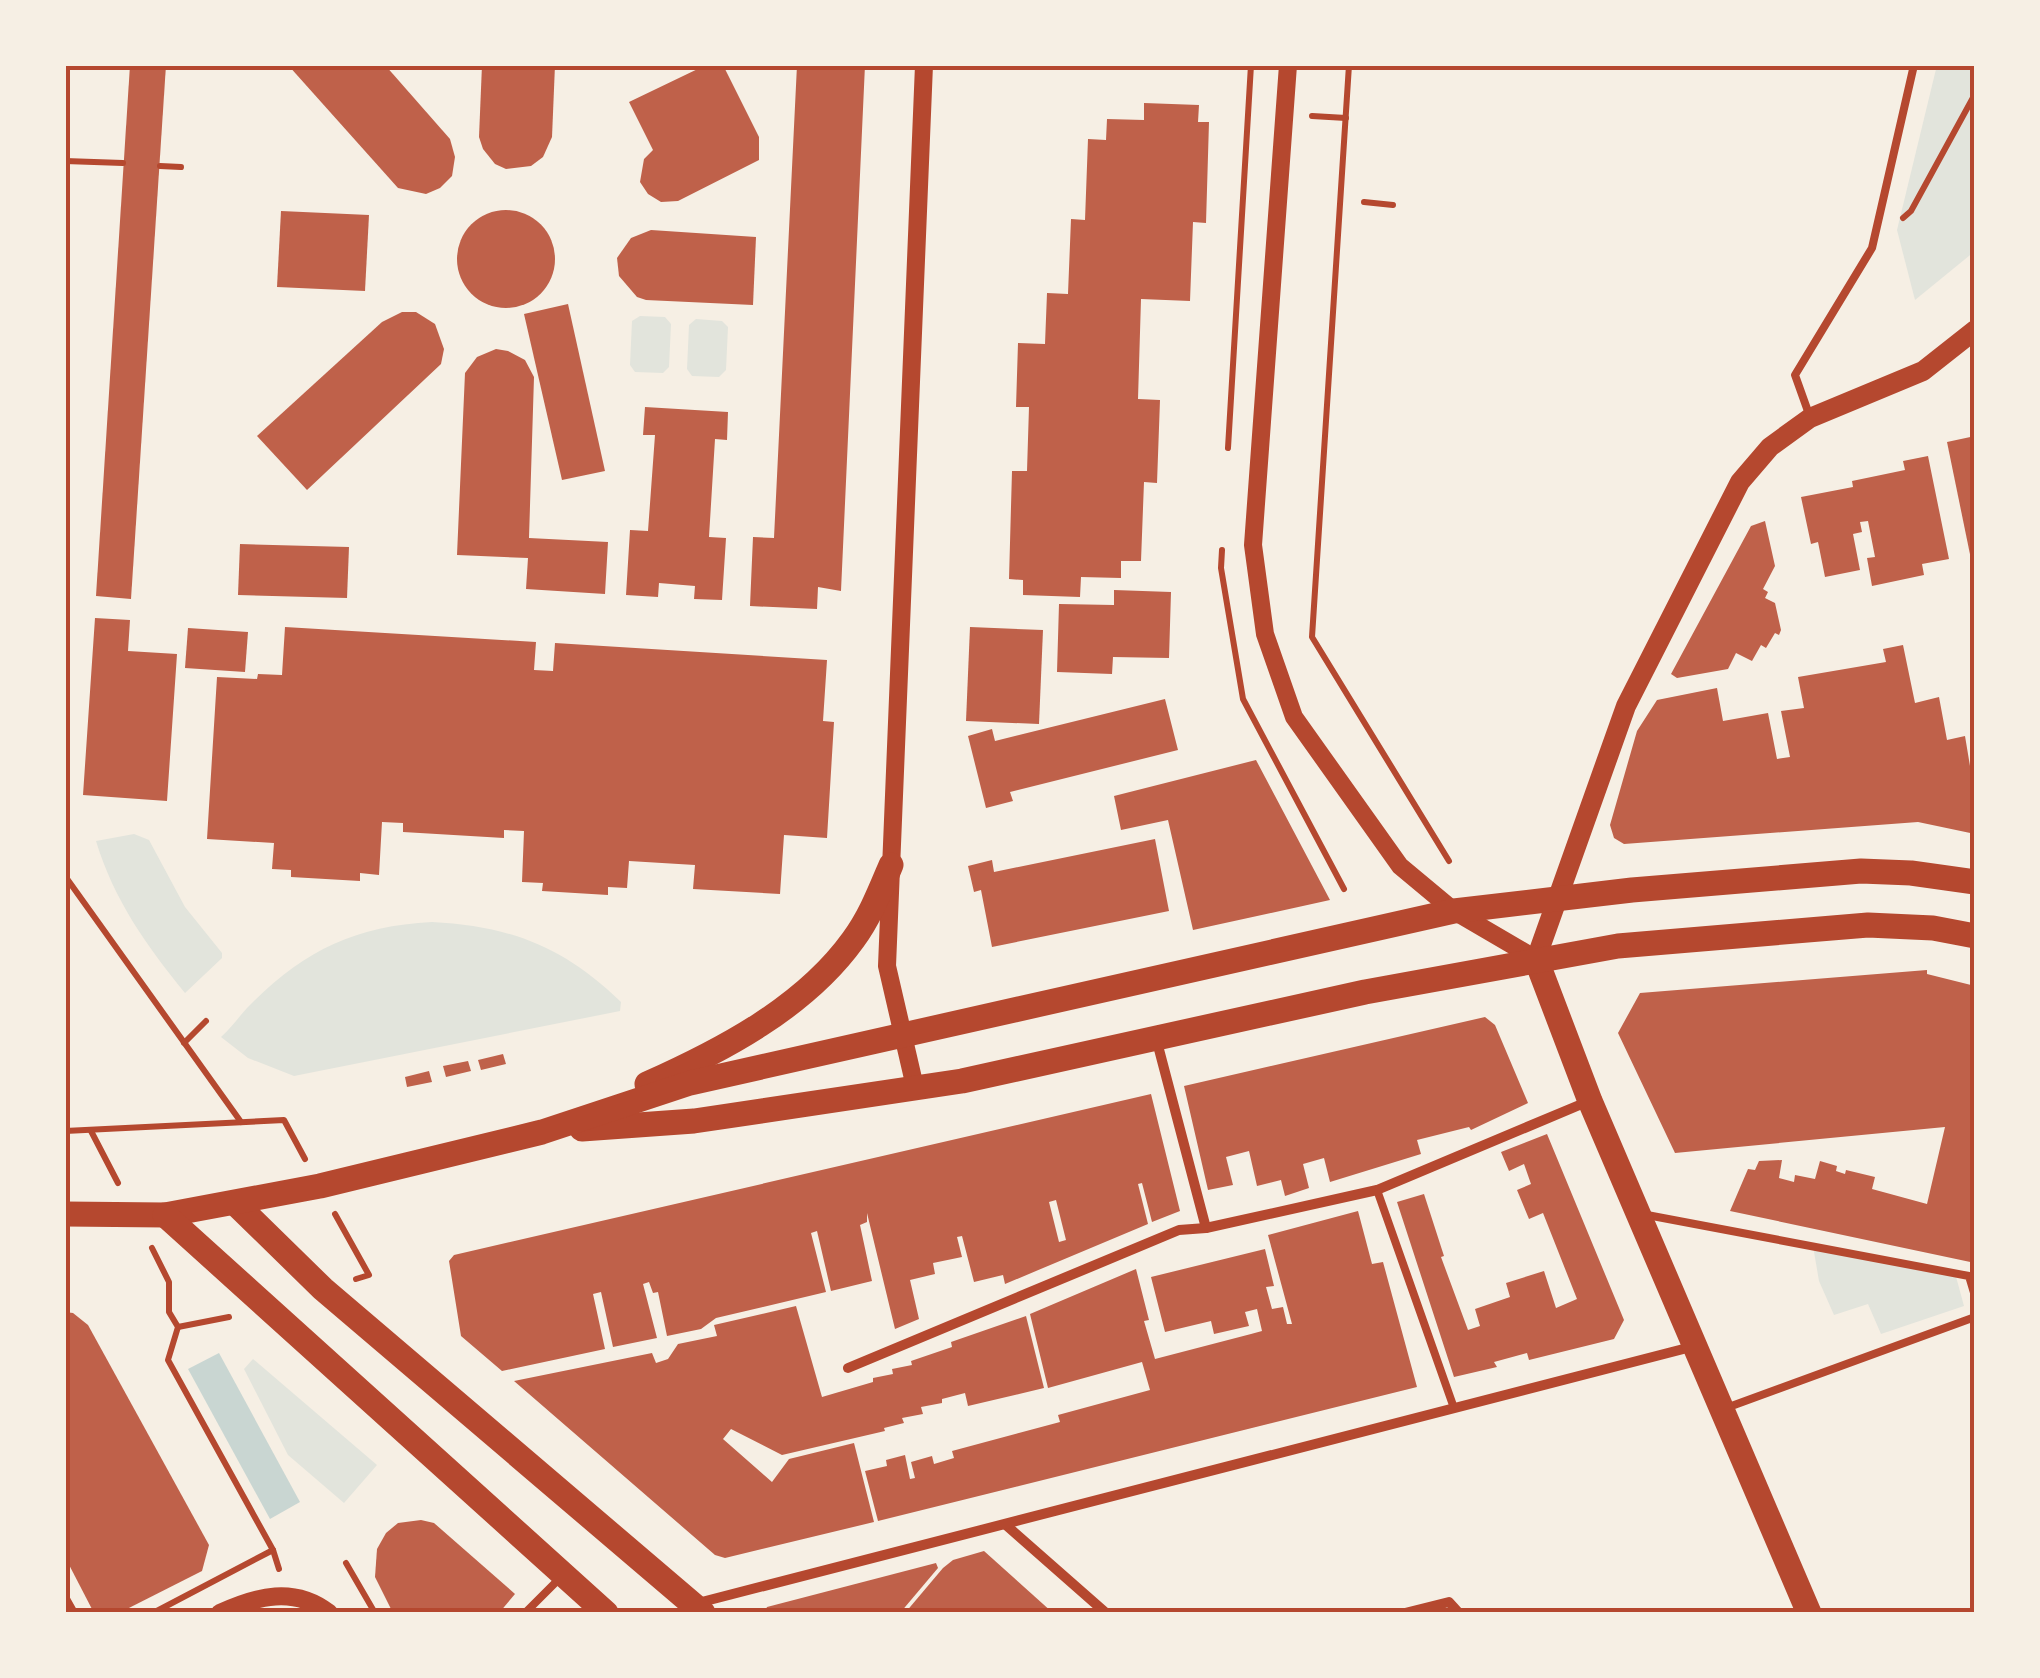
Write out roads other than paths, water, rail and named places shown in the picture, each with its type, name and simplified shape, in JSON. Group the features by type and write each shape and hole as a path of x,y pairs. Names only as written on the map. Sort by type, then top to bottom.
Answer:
{"main road":[{"path":"1808,1613 1590,1101 1536,959 1626,706 1740,482 1770,446 1810,418 1923,371 1975,330"},
{"path":"542,1132 662,1077 771,1017 825,972 853,941 892,865"},
{"path":"65,1214 164,1214 236,1204 542,1132 690,1083 1454,911 1861,871 1975,882"},
{"path":"542,1132 694,1122 962,1081 1156,1037 1536,959 1618,946 1868,925 1933,928 1975,936"},
{"path":"236,1204 324,1288 698,1609"},
{"path":"164,1214 606,1613"}],"street":[{"path":"915,1087 887,966 924,65"},
{"path":"1288,65 1253,545 1264,634 1294,717 1404,872 1454,911 1536,959"},
{"path":"1156,1037 1206,1228"},
{"path":"848,1368 1180,1230 1206,1228 1377,1190 1590,1101"},
{"path":"698,1609 1696,1346"},
{"path":"1006,1526 1106,1613"},
{"path":"220,1613 262,1596 286,1594 328,1613"},
{"path":"1405,1613 1449,1602 1459,1613"}],"lane":[{"path":"1810,418 1795,375 1872,248 1914,65"},
{"path":"1377,1190 1454,1408"},
{"path":"1638,1214 1955,1272 1968,1276 1975,1296"},
{"path":"1722,1410 1975,1318"},
{"path":"526,1613 563,1575"},
{"path":"65,1598 74,1613"}]}
